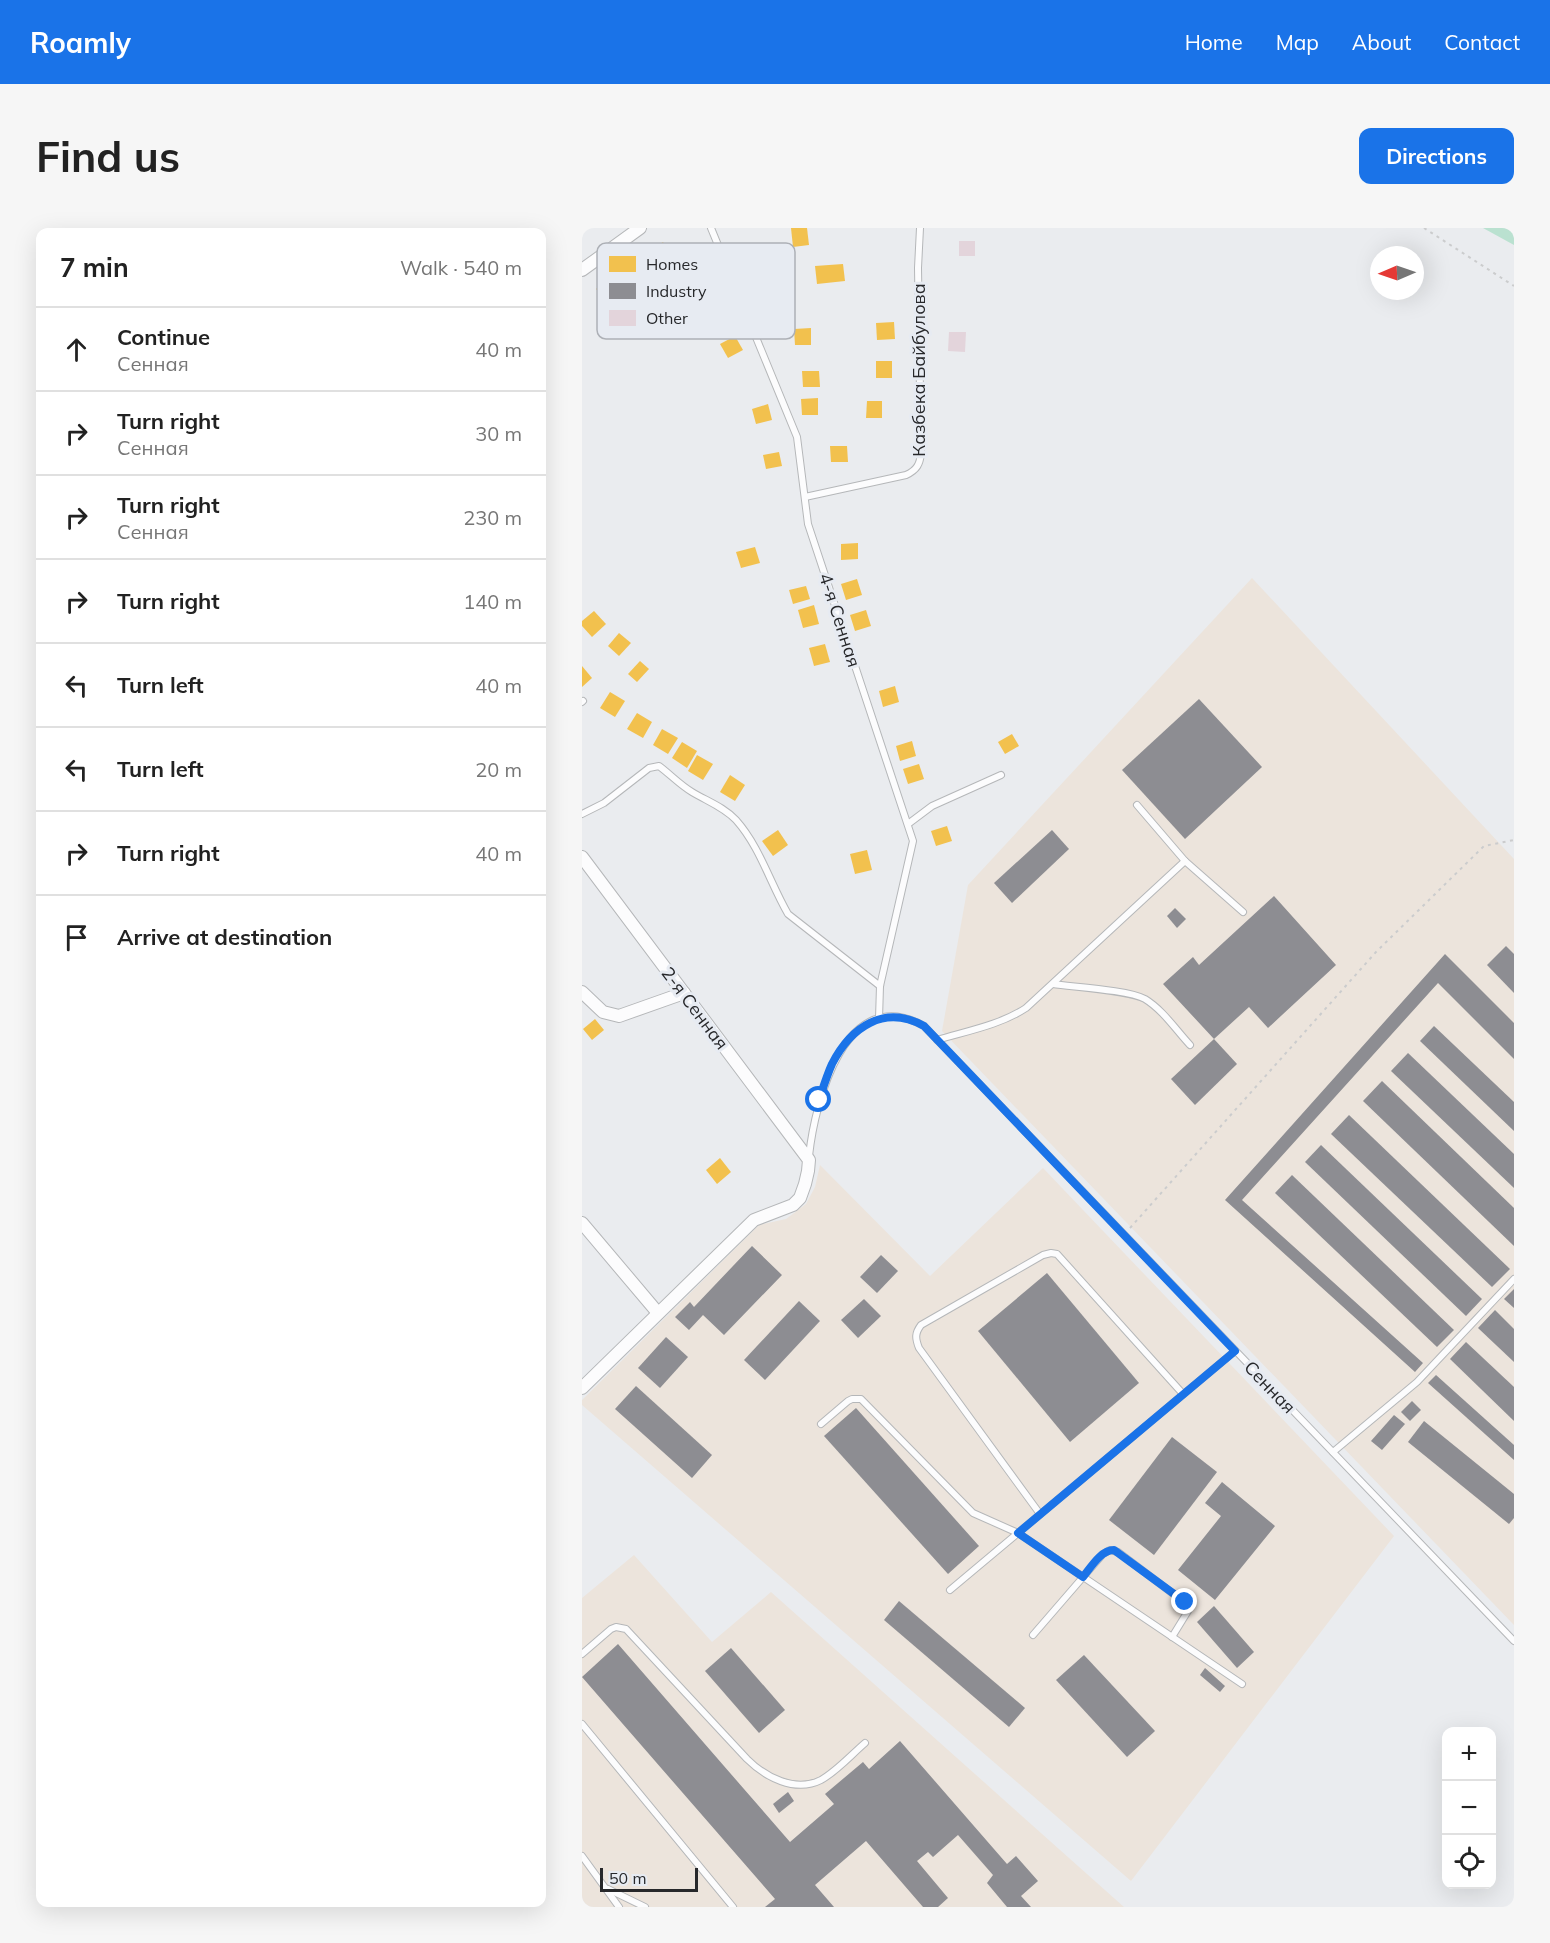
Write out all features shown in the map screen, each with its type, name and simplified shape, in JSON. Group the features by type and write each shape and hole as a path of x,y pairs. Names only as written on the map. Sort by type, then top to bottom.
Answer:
{"street":[{"path":"619,243 640,228"},
{"path":"582,270 597,259"},
{"name":"2-я Сенная","path":"582,857 808,1160"},
{"path":"582,992 608,1015 619,1016 684,993"},
{"path":"582,1388 754,1220 793,1205 800,1198 808,1171 808,1160"},
{"path":"582,1223 658,1313"}],"lane":[{"name":"4-я Сенная","path":"711,228 717,243"},
{"name":"Казбека Байбулова","path":"805,497 906,475 919,465 921,453 918,268 920,228"},
{"name":"4-я Сенная","path":"757,339 797,437 808,524 913,841 880,987 879,1018"},
{"path":"582,814 604,803 649,768 659,766 681,785 726,811 736,820 753,845 788,914 880,987"},
{"path":"908,824 932,806 1001,775"},
{"path":"1137,805 1185,861 1243,912"},
{"path":"937,1040 1013,1016 1026,1008 1185,861"},
{"path":"1053,984 1128,993 1143,998 1155,1006 1190,1045"},
{"path":"808,1160 819,1100 832,1064 850,1038 862,1027 879,1018"},
{"name":"Сенная","path":"879,1018 910,1018 924,1026 1513,1638"},
{"path":"1040,1514 919,1348 916,1332 921,1325 1051,1252 1060,1257 1183,1394"},
{"path":"1333,1452 1417,1382 1514,1279"},
{"path":"950,1590 1235,1351"},
{"path":"821,1424 848,1401 861,1399 973,1513 1018,1533 1242,1684"},
{"path":"1032,1635 1106,1551 1110,1550 1118,1552 1188,1605 1188,1611 1172,1637"},
{"path":"582,1654 611,1629 616,1627 626,1629 747,1759 761,1772 775,1780 799,1783 818,1781 865,1743"},
{"path":"582,1724 733,1907"},
{"path":"582,1856 620,1907"},
{"path":"605,1887 645,1907"}],"path":[{"path":"1424,228 1514,286"},
{"path":"1124,1235 1376,952 1484,846 1514,840"}],"shaded area":[{"path":"1252,578 1514,859 1514,1625 942,1031 968,885"},
{"path":"820,1165 930,1276 1043,1168 1394,1536 1131,1881 582,1405 582,1400 759,1225 786,1219 806,1204 815,1187"},
{"path":"634,1555 712,1642 771,1592 1124,1907 582,1907 582,1598"}],"green space":[{"path":"1483,228 1514,228 1514,245"}],"building: Homes":[{"path":"791,228 807,228 809,245 795,247 795,243 793,243"},
{"path":"843,264 845,281 817,284 815,266"},
{"path":"894,322 895,339 877,340 876,323"},
{"path":"811,328 811,345 795,345 795,329"},
{"path":"729,339 737,339 743,350 728,358 720,344"},
{"path":"876,361 892,361 892,378 876,378"},
{"path":"802,371 819,371 820,387 803,387"},
{"path":"818,398 818,415 802,415 801,399"},
{"path":"867,401 882,401 882,418 866,418"},
{"path":"768,404 772,420 756,424 752,409"},
{"path":"830,446 847,446 848,462 831,462"},
{"path":"779,452 782,466 766,469 763,455"},
{"path":"858,543 858,559 841,560 841,544"},
{"path":"755,547 760,563 741,568 736,552"},
{"path":"857,579 862,595 846,600 841,584"},
{"path":"806,586 810,599 793,604 789,590"},
{"path":"814,605 819,624 803,628 798,610"},
{"path":"866,610 871,626 855,631 850,615"},
{"path":"594,611 606,624 592,637 582,626 582,621"},
{"path":"619,633 631,643 619,656 608,646"},
{"path":"825,644 830,662 814,666 809,648"},
{"path":"640,661 649,669 637,682 628,674"},
{"path":"582,666 592,678 582,687"},
{"path":"895,686 899,702 883,707 879,691"},
{"path":"610,692 625,701 615,717 600,708"},
{"path":"637,713 652,722 643,738 627,729"},
{"path":"662,729 678,738 668,754 653,745"},
{"path":"1012,734 1019,746 1005,754 998,742"},
{"path":"912,741 916,756 900,761 896,746"},
{"path":"682,742 697,751 687,768 672,758"},
{"path":"697,755 713,764 703,780 688,771"},
{"path":"919,764 924,779 908,784 903,769"},
{"path":"730,775 745,785 735,801 720,792"},
{"path":"947,826 952,841 936,846 931,831"},
{"path":"778,830 788,845 773,856 762,841"},
{"path":"867,850 872,870 855,874 850,854"},
{"path":"595,1019 604,1030 592,1040 583,1029"},
{"path":"720,1158 731,1172 717,1184 706,1170"}],"building: Industry":[{"path":"1199,699 1262,767 1185,839 1122,770"},
{"path":"1052,830 1069,849 1012,903 994,883"},
{"path":"1274,896 1336,965 1268,1028 1249,1007 1214,1039 1163,984 1193,957 1199,965"},
{"path":"1175,908 1186,919 1177,928 1167,916"},
{"path":"1506,946 1514,954 1514,993 1487,965"},
{"path":"1445,954 1514,1023 1514,1059 1438,983 1242,1200 1423,1363 1415,1372 1225,1200"},
{"path":"1434,1026 1514,1102 1514,1131 1420,1041"},
{"path":"1214,1039 1237,1064 1195,1105 1171,1079"},
{"path":"1408,1053 1514,1154 1514,1188 1391,1071"},
{"path":"1382,1081 1514,1208 1514,1246 1363,1101"},
{"path":"1349,1115 1510,1269 1492,1287 1331,1134"},
{"path":"1321,1145 1482,1299 1466,1316 1305,1162"},
{"path":"1292,1175 1454,1330 1437,1347 1275,1193"},
{"path":"752,1246 782,1275 724,1335 703,1315 689,1330 675,1317 690,1302 694,1307"},
{"path":"881,1255 898,1271 877,1293 860,1277"},
{"path":"1047,1273 1139,1383 1070,1442 978,1331"},
{"path":"1514,1289 1514,1308 1504,1299"},
{"path":"864,1299 881,1316 858,1338 841,1320"},
{"path":"799,1301 820,1321 765,1380 744,1360"},
{"path":"1495,1310 1514,1329 1514,1362 1478,1328"},
{"path":"666,1337 688,1357 660,1388 638,1368"},
{"path":"1466,1342 1514,1387 1514,1421 1450,1359"},
{"path":"1436,1375 1514,1445 1514,1460 1428,1383"},
{"path":"636,1386 712,1455 692,1478 615,1409"},
{"path":"1412,1401 1421,1410 1410,1421 1401,1412"},
{"path":"856,1408 979,1546 948,1574 824,1436"},
{"path":"1394,1415 1405,1424 1382,1450 1371,1441"},
{"path":"1424,1421 1514,1494 1514,1518 1509,1524 1408,1442"},
{"path":"1172,1437 1217,1472 1154,1555 1109,1520"},
{"path":"1222,1482 1275,1526 1215,1600 1178,1570 1221,1516 1205,1503"},
{"path":"899,1601 1025,1708 1009,1727 884,1620"},
{"path":"1214,1606 1254,1652 1237,1668 1197,1622"},
{"path":"618,1644 790,1842 834,1804 825,1794 863,1762 869,1769 900,1741 1007,1864 1016,1856 1038,1881 1021,1896 1031,1907 1007,1907 987,1883 993,1875 958,1835 933,1857 928,1852 917,1861 948,1898 938,1907 923,1907 866,1841 815,1885 834,1907 765,1907 775,1899 582,1677"},
{"path":"731,1648 785,1710 759,1733 705,1671"},
{"path":"1084,1655 1155,1731 1127,1757 1056,1680"},
{"path":"1205,1668 1225,1686 1220,1692 1200,1675"},
{"path":"788,1792 794,1801 779,1813 773,1804"}],"building: Other":[{"path":"959,241 975,241 975,256 959,256"},
{"path":"949,332 966,332 965,352 948,351"}],"route":[{"path":"819,1100 832,1064 850,1038 862,1027 879,1018 894,1017 910,1018 924,1026 1235,1351 1018,1533 1083,1577 1106,1551 1114,1550 1185,1602"}]}
